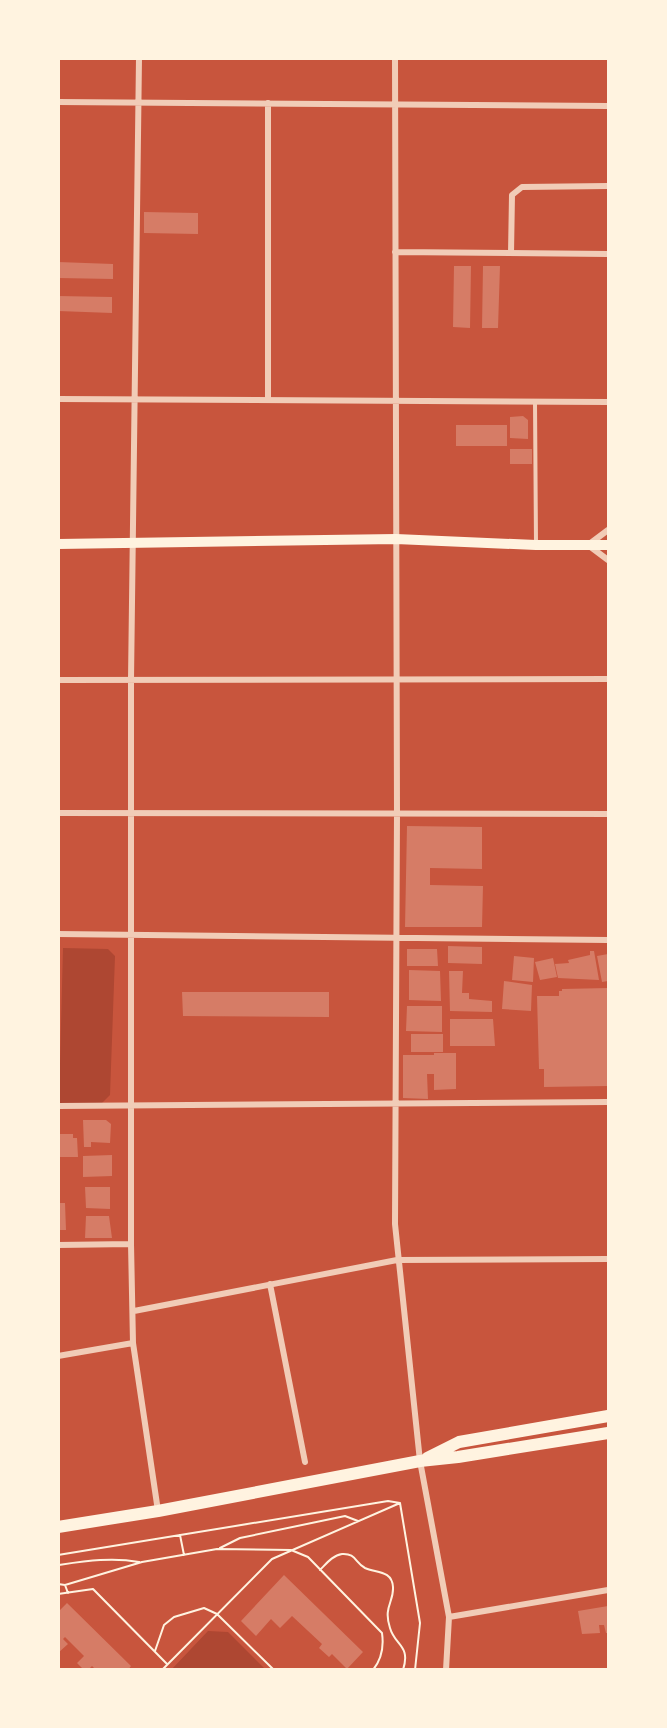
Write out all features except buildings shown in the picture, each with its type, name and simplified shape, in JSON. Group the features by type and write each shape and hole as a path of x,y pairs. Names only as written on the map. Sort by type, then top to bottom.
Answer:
{"main road":[{"path":"58,544 396,539 536,545 609,545"},
{"path":"420,1461 459,1442 609,1416"},
{"path":"58,1527 158,1511 420,1461 609,1433"}],"street":[{"path":"139,58 131,680 130,1244 134,1311 133,1343 158,1511"},
{"path":"395,58 397,813 395,1224 420,1461 449,1617 446,1670"},
{"path":"58,102 609,106"},
{"path":"268,103 268,400"},
{"path":"511,253 512,195 522,188 609,186"},
{"path":"396,252 609,254"},
{"path":"58,399 609,402"},
{"path":"609,530 588,545 609,560"},
{"path":"58,680 609,679"},
{"path":"58,813 609,814"},
{"path":"58,934 609,940"},
{"path":"58,1106 609,1102"},
{"path":"58,1245 130,1244"},
{"path":"134,1311 397,1260 609,1259"},
{"path":"270,1284 305,1462"},
{"path":"58,1356 133,1343"},
{"path":"449,1617 609,1590"}],"lane":[{"path":"535,402 536,545"}],"path":[{"path":"58,1555 388,1501 400,1503"},
{"path":"162,1670 272,1559 400,1503"},
{"path":"400,1503 420,1623 416,1670"},
{"path":"217,1549 240,1538 345,1516 358,1521"},
{"path":"180,1535 184,1555"},
{"path":"58,1584 65,1585 142,1562 217,1549 291,1550 308,1557 382,1633 384,1643 379,1663 373,1670"},
{"path":"320,1570 340,1554 349,1554 355,1556 363,1568 383,1572 390,1576 393,1586 387,1610 390,1630 405,1649 406,1661 403,1670"},
{"path":"58,1565 92,1559 126,1559 142,1562"},
{"path":"65,1585 68,1593"},
{"path":"58,1594 93,1589 167,1664"},
{"path":"155,1651 164,1624 174,1617 204,1608 217,1614 274,1670"},
{"path":"382,1633 390,1630"}],"shaded area":[{"path":"63,948 108,949 115,956 110,1095 102,1103 59,1103"},
{"path":"208,1631 228,1632 265,1669 172,1669"}]}
